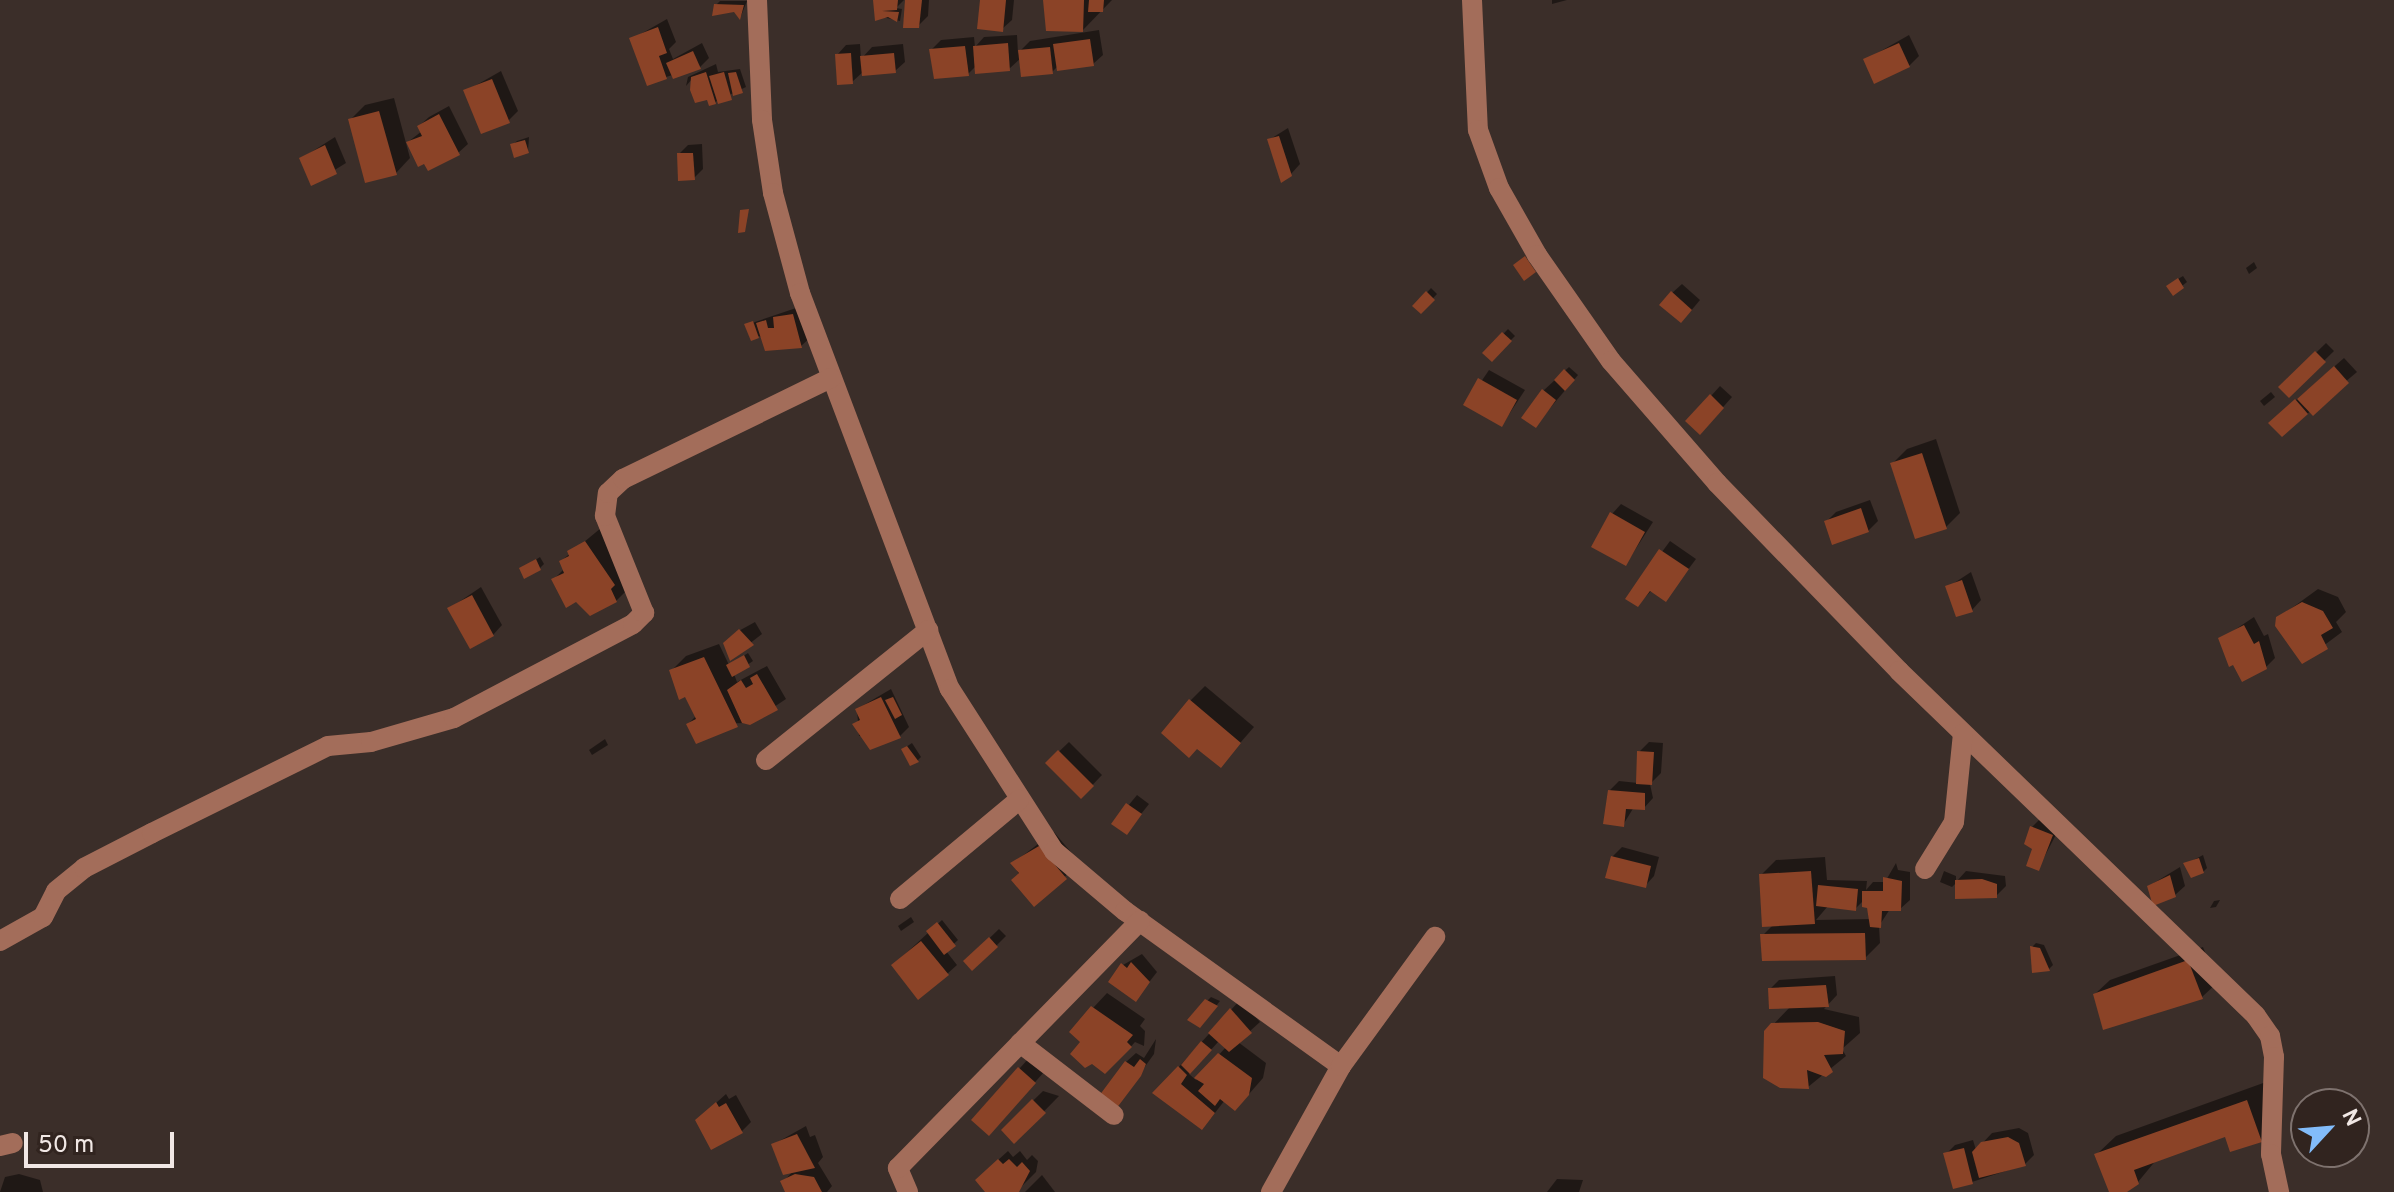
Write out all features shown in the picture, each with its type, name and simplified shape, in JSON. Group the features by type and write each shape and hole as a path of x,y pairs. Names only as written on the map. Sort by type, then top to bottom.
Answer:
{"street":[{"path":"757,0 762,120 773,193 831,378 950,689 1054,851 1140,921 1341,1066"},
{"path":"1472,0 1478,130 1499,188 1537,255 1611,361 1717,483 1963,733 2270,1036 2271,1154 2279,1192"},
{"path":"0,941 43,917 56,891 84,868 179,820 328,746 371,742 454,718 633,624 644,613 605,516 608,493 623,479 831,378"},
{"path":"766,760 928,630"},
{"path":"1925,869 1954,822 1963,733"},
{"path":"900,899 1019,800"},
{"path":"908,1192 898,1168 1140,921"},
{"path":"1271,1192 1341,1066 1435,937"},
{"path":"1020,1043 1114,1115"}],"building":[{"path":"873,0 898,0 897,10 882,11 899,12 897,22 888,17 875,21"},
{"path":"905,0 922,0 919,28 903,28"},
{"path":"980,0 1006,0 1003,32 977,29"},
{"path":"1043,0 1084,0 1083,32 1046,31"},
{"path":"1089,0 1104,0 1103,12 1088,12"},
{"path":"714,4 744,5 740,20 734,12 712,16"},
{"path":"658,27 667,53 659,56 667,79 647,86 629,38"},
{"path":"1090,39 1094,66 1057,71 1053,44"},
{"path":"1008,43 1010,71 975,74 973,46"},
{"path":"1899,43 1910,67 1874,84 1863,59"},
{"path":"965,46 969,76 934,79 929,49"},
{"path":"1050,47 1053,74 1021,77 1018,50"},
{"path":"693,51 701,69 673,79 666,63"},
{"path":"851,53 853,84 837,85 835,54"},
{"path":"894,53 896,73 862,76 860,56"},
{"path":"706,72 716,104 709,106 707,100 695,103 690,90 691,77"},
{"path":"724,72 732,100 718,104 709,76"},
{"path":"736,72 743,93 733,96 728,73"},
{"path":"492,79 510,123 481,134 463,90"},
{"path":"379,111 397,175 365,183 348,119"},
{"path":"439,114 460,155 428,171 424,164 418,167 406,142 422,136 417,126"},
{"path":"1279,136 1292,176 1281,183 1267,139"},
{"path":"525,140 529,153 514,158 510,144"},
{"path":"325,145 337,174 311,186 299,158"},
{"path":"677,153 693,153 695,180 678,181"},
{"path":"749,209 745,232 738,233 740,210"},
{"path":"1525,256 1536,272 1524,281 1513,265"},
{"path":"2178,278 2184,288 2173,296 2166,286"},
{"path":"1426,291 1435,300 1421,314 1412,306"},
{"path":"1671,291 1692,310 1681,323 1659,305"},
{"path":"793,314 802,348 765,351 756,323 766,320 768,328 774,328 773,317"},
{"path":"753,321 759,338 751,341 744,324"},
{"path":"1502,332 1512,341 1492,362 1482,353"},
{"path":"2315,351 2326,362 2289,398 2278,387"},
{"path":"2334,366 2349,383 2313,416 2297,399"},
{"path":"1564,369 1575,380 1565,391 1554,380"},
{"path":"1478,378 1517,400 1502,427 1463,405"},
{"path":"1542,389 1556,400 1536,428 1521,418"},
{"path":"1710,394 1724,408 1700,435 1685,421"},
{"path":"2295,399 2308,414 2282,437 2268,423"},
{"path":"1922,453 1947,529 1915,539 1890,463"},
{"path":"1861,508 1869,532 1832,545 1824,521"},
{"path":"1610,512 1645,532 1626,566 1591,547"},
{"path":"585,541 615,585 611,589 617,602 590,616 576,602 566,608 551,579 564,573 559,561 569,556 567,551"},
{"path":"1659,549 1689,569 1666,602 1650,591 1638,607 1625,599"},
{"path":"536,559 541,570 524,579 519,568"},
{"path":"1962,580 1973,612 1956,617 1945,586"},
{"path":"472,595 494,636 470,649 447,608"},
{"path":"2302,602 2323,611 2333,628 2321,635 2328,649 2302,664 2275,626 2276,617"},
{"path":"2244,625 2254,644 2259,641 2267,669 2242,682 2233,665 2229,667 2218,638"},
{"path":"739,629 754,645 730,661 723,643"},
{"path":"744,655 750,667 732,677 726,665"},
{"path":"704,657 738,727 696,744 686,724 696,719 685,697 679,700 669,670"},
{"path":"757,674 778,710 750,725 742,723 727,690 741,680 746,688 753,684 750,678"},
{"path":"881,697 901,738 870,750 852,724 860,720 855,709"},
{"path":"893,697 902,715 895,719 885,700"},
{"path":"1189,699 1241,743 1221,768 1197,749 1189,758 1161,733"},
{"path":"907,746 919,762 910,766 901,749"},
{"path":"1058,750 1094,786 1081,799 1045,763"},
{"path":"1637,751 1654,752 1652,785 1636,784"},
{"path":"1608,790 1645,793 1645,810 1626,809 1624,827 1603,824"},
{"path":"1126,803 1142,814 1127,835 1111,824"},
{"path":"2030,826 2053,835 2039,871 2026,866 2032,849 2024,844"},
{"path":"1039,846 1067,879 1034,907 1011,880 1019,873 1010,863"},
{"path":"1611,856 1651,866 1646,888 1605,878"},
{"path":"2199,858 2204,873 2191,878 2183,863"},
{"path":"1811,871 1815,924 1762,927 1759,874"},
{"path":"2170,875 2176,897 2153,906 2147,886"},
{"path":"1883,877 1902,881 1901,911 1882,911 1881,928 1870,927 1867,908 1862,907 1862,891 1883,891"},
{"path":"1982,879 1997,884 1997,898 1955,899 1955,880"},
{"path":"1818,885 1858,889 1856,911 1816,906"},
{"path":"937,922 956,946 944,955 926,931"},
{"path":"1865,933 1866,960 1762,961 1760,934"},
{"path":"989,937 998,947 972,971 963,961"},
{"path":"921,941 949,975 918,1000 891,965"},
{"path":"2030,946 2040,948 2050,971 2032,973"},
{"path":"2188,960 2203,999 2103,1030 2093,994"},
{"path":"1131,962 1150,982 1136,1002 1108,982 1121,963 1127,968"},
{"path":"1826,985 1829,1007 1769,1009 1768,988"},
{"path":"1205,999 1218,1006 1200,1028 1187,1020"},
{"path":"1091,1006 1133,1035 1127,1042 1132,1047 1105,1074 1092,1064 1085,1068 1070,1054 1080,1042 1069,1032"},
{"path":"1230,1008 1252,1033 1229,1052 1208,1033"},
{"path":"1818,1022 1845,1031 1843,1054 1824,1055 1833,1072 1826,1077 1807,1070 1809,1089 1780,1088 1763,1078 1764,1031 1771,1023"},
{"path":"1201,1041 1212,1050 1190,1074 1181,1065"},
{"path":"1218,1053 1252,1078 1249,1095 1235,1111 1220,1099 1215,1106 1198,1091 1204,1084 1194,1078"},
{"path":"1140,1059 1146,1064 1141,1076 1116,1109 1099,1096 1125,1061 1134,1067"},
{"path":"1178,1066 1187,1075 1181,1084 1215,1113 1202,1130 1152,1093"},
{"path":"1018,1067 1036,1083 989,1136 971,1120"},
{"path":"1032,1099 1046,1113 1014,1144 1001,1130"},
{"path":"2247,1100 2262,1142 2230,1152 2225,1137 2134,1170 2139,1184 2127,1192 2109,1192 2094,1154"},
{"path":"716,1102 719,1107 726,1103 743,1133 711,1150 695,1120"},
{"path":"797,1134 815,1168 783,1175 771,1144"},
{"path":"2008,1137 2019,1143 2026,1166 1979,1178 1972,1152 1981,1142"},
{"path":"1964,1148 1973,1184 1953,1189 1943,1153"},
{"path":"998,1159 1003,1164 1009,1159 1017,1167 1022,1162 1030,1171 1019,1192 985,1192 975,1180"},
{"path":"795,1174 814,1177 822,1192 785,1192 780,1181"}]}
